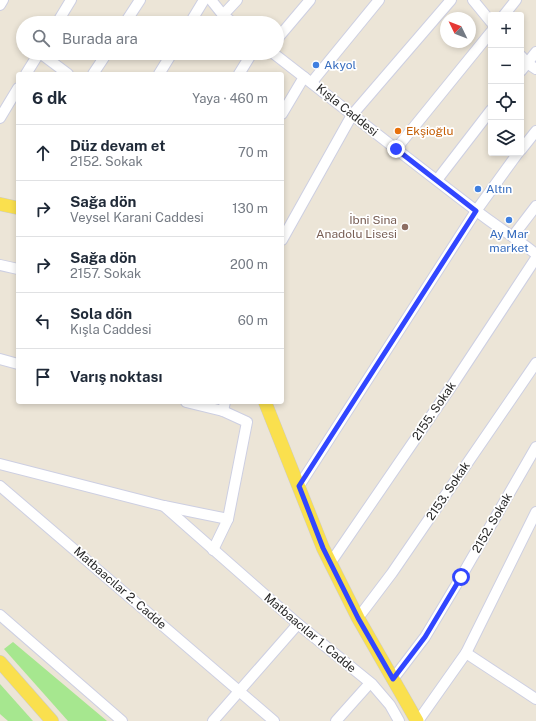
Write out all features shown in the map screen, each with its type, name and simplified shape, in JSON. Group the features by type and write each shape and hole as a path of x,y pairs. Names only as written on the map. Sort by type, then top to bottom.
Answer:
{"main road":[{"path":"0,204 16,208"},
{"path":"266,404 323,548 358,618 417,721"},
{"path":"0,662 52,721"}],"street":[{"path":"0,5 3,0"},
{"path":"61,16 71,0"},
{"path":"130,16 140,0"},
{"path":"194,16 204,0"},
{"path":"211,0 223,15 237,0"},
{"path":"284,31 310,0"},
{"path":"284,111 308,80 379,0"},
{"path":"284,236 352,115 451,0"},
{"path":"473,0 488,18"},
{"path":"506,12 516,0"},
{"path":"396,149 488,36"},
{"path":"524,62 536,52"},
{"path":"27,72 35,60"},
{"path":"49,60 65,72"},
{"path":"94,72 102,60"},
{"path":"160,72 168,60"},
{"path":"240,72 248,60"},
{"name":"Kışla Caddesi","path":"282,60 476,211 513,236 536,254"},
{"path":"524,63 536,69"},
{"path":"0,118 16,91"},
{"path":"437,180 488,114"},
{"path":"524,146 536,130"},
{"path":"299,486 476,211 516,156"},
{"path":"513,236 536,206"},
{"name":"2155. Sokak","path":"331,562 453,384 536,258"},
{"path":"0,265 16,269"},
{"path":"0,360 16,364"},
{"name":"2153. Sokak","path":"358,618 392,573 536,363"},
{"path":"205,404 224,406 247,422 228,519 213,550"},
{"name":"2152. Sokak","path":"393,679 425,637 536,447"},
{"name":"Matbaacılar 1. Cadde","path":"0,464 164,506 228,519"},
{"name":"Matbaacılar 2. Cadde","path":"0,486 274,721"},
{"name":"Matbaacılar 1. Cadde","path":"164,506 298,624 370,683 390,705 399,721"},
{"path":"417,721 466,653 536,512"},
{"path":"0,616 122,721"},
{"path":"213,721 298,624"},
{"path":"466,653 536,699"},
{"path":"336,721 370,683"}],"green space":[{"path":"13,642 107,721 68,721 4,649"},
{"path":"0,684 33,721 8,721 0,714"}],"place":[{"name":"Akyol","path":"316,65"},
{"name":"Ekşioğlu","path":"398,131"},
{"name":"Altın","path":"478,189"},
{"name":"Ay Mar market","path":"509,220"},
{"name":"İbni Sina Anadolu Lisesi","path":"405,227"}],"route":[{"path":"396,149 476,211 299,486 323,548 358,618 393,679 425,637 461,577"}]}
